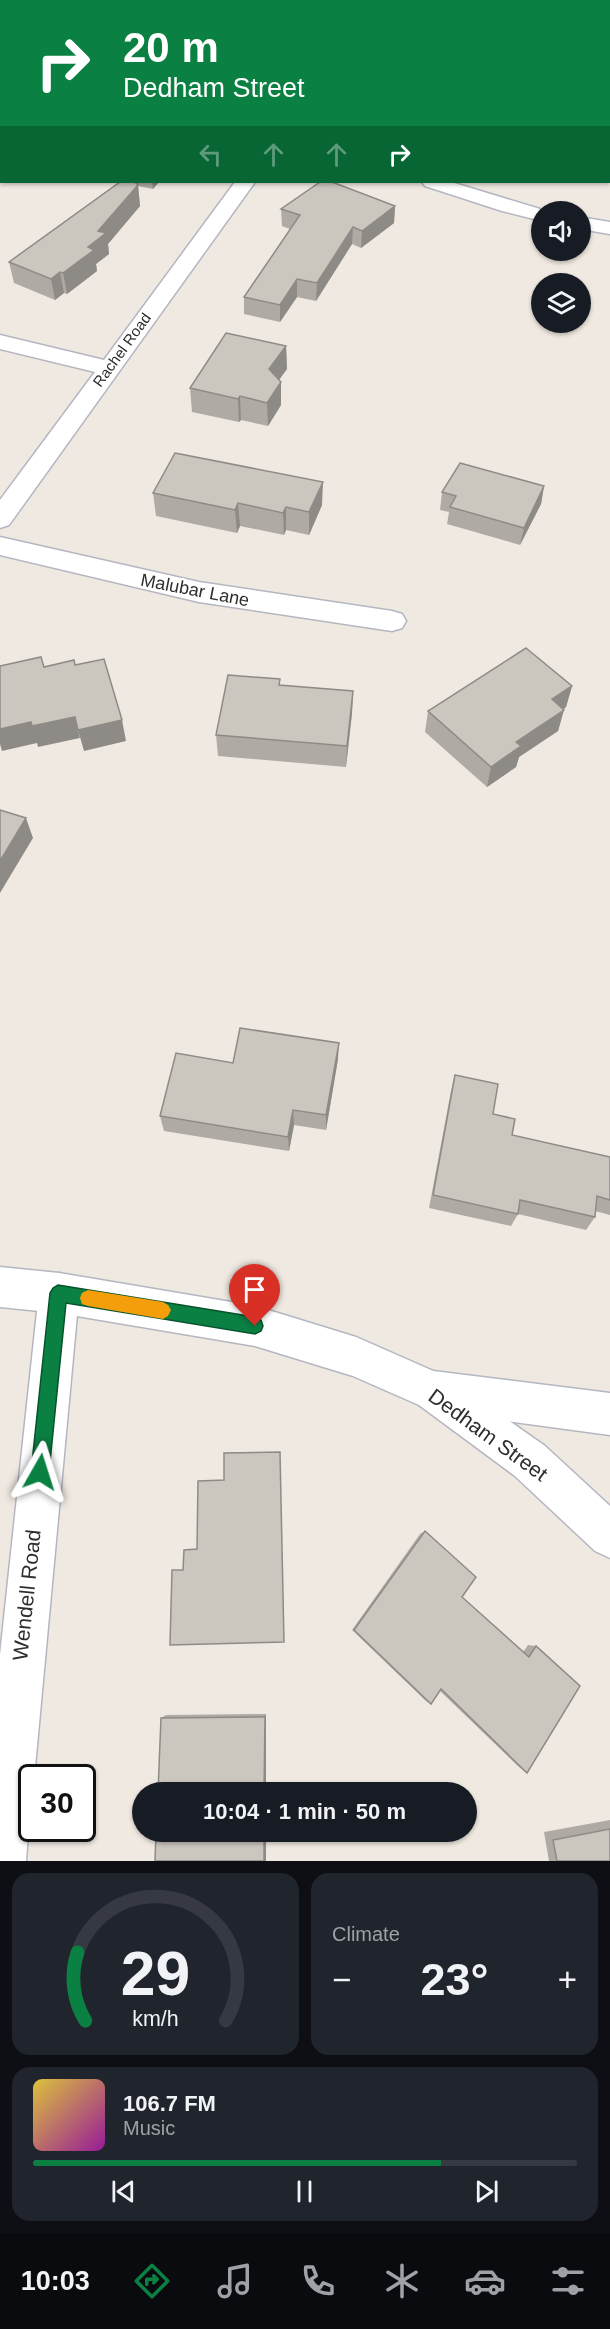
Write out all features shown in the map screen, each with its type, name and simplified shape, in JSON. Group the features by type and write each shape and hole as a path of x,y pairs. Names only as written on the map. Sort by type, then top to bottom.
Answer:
{"street":[{"name":"Rachel Road","path":"0,519 244,183"},
{"path":"435,183 531,212"},
{"path":"591,225 610,228"},
{"path":"0,342 108,368"},
{"name":"Malubar Lane","path":"0,546 199,592 392,621"},
{"name":"Dedham Street","path":"0,1287 58,1293 255,1326 356,1357 433,1391 530,1461 610,1536"},
{"name":"Wendell Road","path":"2,1861 58,1293"},
{"path":"433,1391 610,1414"}],"building":[{"path":"119,183 138,185 98,231 106,233 88,247 94,250 63,273 60,272 51,279 9,262"},
{"path":"319,183 335,183 395,206 362,231 353,227 317,283 297,279 280,305 244,297 300,215 281,209"},
{"path":"226,333 286,346 269,369 281,382 267,403 190,388"},
{"path":"175,453 323,482 309,512 286,507 283,513 238,503 235,510 153,493"},
{"path":"460,463 544,486 524,528 450,507 456,496 442,492"},
{"path":"526,648 572,686 552,699 564,710 516,742 521,746 491,767 428,711"},
{"path":"41,657 44,667 74,660 75,665 104,659 122,720 78,730 75,717 32,726 31,722 0,729 0,666"},
{"path":"228,675 280,679 279,685 353,691 347,746 216,735"},
{"path":"0,810 26,818 0,861"},
{"path":"240,1028 339,1043 326,1115 293,1110 288,1137 160,1116 176,1053 233,1063"},
{"path":"455,1075 498,1084 493,1114 515,1119 512,1135 610,1157 610,1200 597,1196 595,1217 520,1200 518,1214 433,1195"},
{"path":"280,1452 284,1642 170,1645 172,1570 183,1570 184,1550 197,1549 198,1481 224,1480 224,1453"},
{"path":"425,1531 476,1577 462,1597 529,1657 536,1646 580,1686 527,1773 441,1689 431,1704 354,1630"},
{"path":"265,1717 264,1782 158,1782 161,1718"},
{"path":"610,1829 610,1861 557,1861 553,1840"},
{"path":"156,1842 264,1842 264,1861 155,1861"}],"slow traffic":[{"path":"88,1298 163,1310"}],"route":[{"path":"40,1472 58,1293 255,1326"}]}
